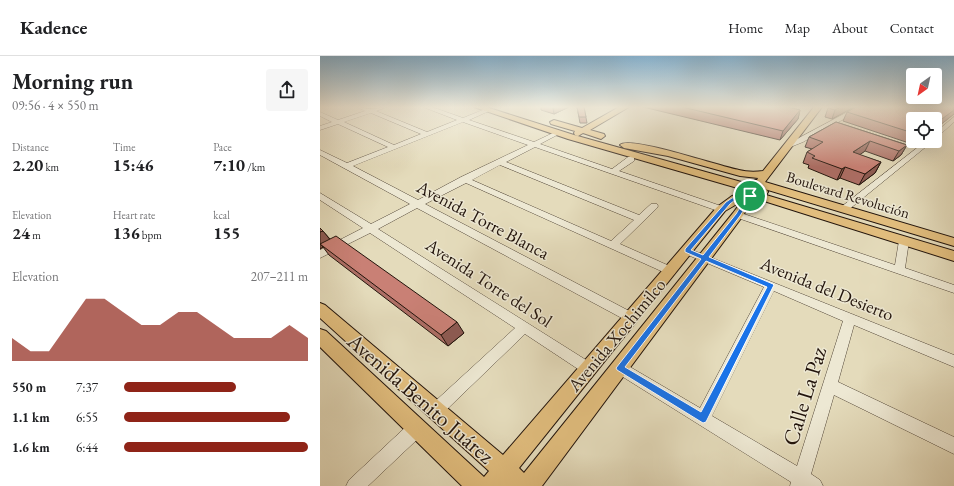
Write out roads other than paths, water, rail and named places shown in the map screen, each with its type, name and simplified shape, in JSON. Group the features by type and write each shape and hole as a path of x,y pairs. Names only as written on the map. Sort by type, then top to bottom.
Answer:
{"main road":[{"path":"541,127 570,137 754,190 954,251"},
{"name":"Boulevard Revolución","path":"572,127 635,146 754,190 794,194 954,242"},
{"path":"570,137 588,127"},
{"path":"754,190 803,127"},
{"path":"801,130 814,134"},
{"path":"570,137 635,146 664,152 757,176 767,172"},
{"path":"590,142 631,159 754,190 954,262"},
{"path":"767,172 775,183 794,194"},
{"name":"Avenida Xochimilco","path":"498,478 721,210 734,199 754,190"},
{"name":"Avenida Xochimilco","path":"528,486 705,258 754,190"},
{"path":"904,243 954,256"},
{"name":"Avenida Benito Juárez","path":"320,309 436,410 498,478 523,486"},
{"name":"Avenida Benito Juárez","path":"320,336 478,486"}],"street":[{"path":"349,127 394,148"},
{"path":"410,127 427,134"},
{"path":"347,166 445,127"},
{"path":"484,127 721,210"},
{"path":"788,146 826,127"},
{"path":"942,133 954,128"},
{"path":"320,254 557,132"},
{"path":"844,209 921,148"},
{"name":"Avenida Torre Blanca","path":"320,152 631,318"},
{"path":"613,172 631,159"},
{"path":"498,162 640,219"},
{"path":"464,179 670,271"},
{"name":"Avenida Torre del Sol","path":"320,196 589,369"},
{"path":"612,246 654,206"},
{"path":"738,214 954,289"},
{"path":"898,270 904,243"},
{"name":"Avenida del Desierto","path":"687,251 954,361"},
{"path":"703,418 771,285"},
{"name":"Calle La Paz","path":"805,483 830,385 850,318"},
{"path":"436,410 524,327"},
{"path":"620,368 703,418 805,483"},
{"path":"830,385 954,446"},
{"path":"355,486 417,428"}]}
